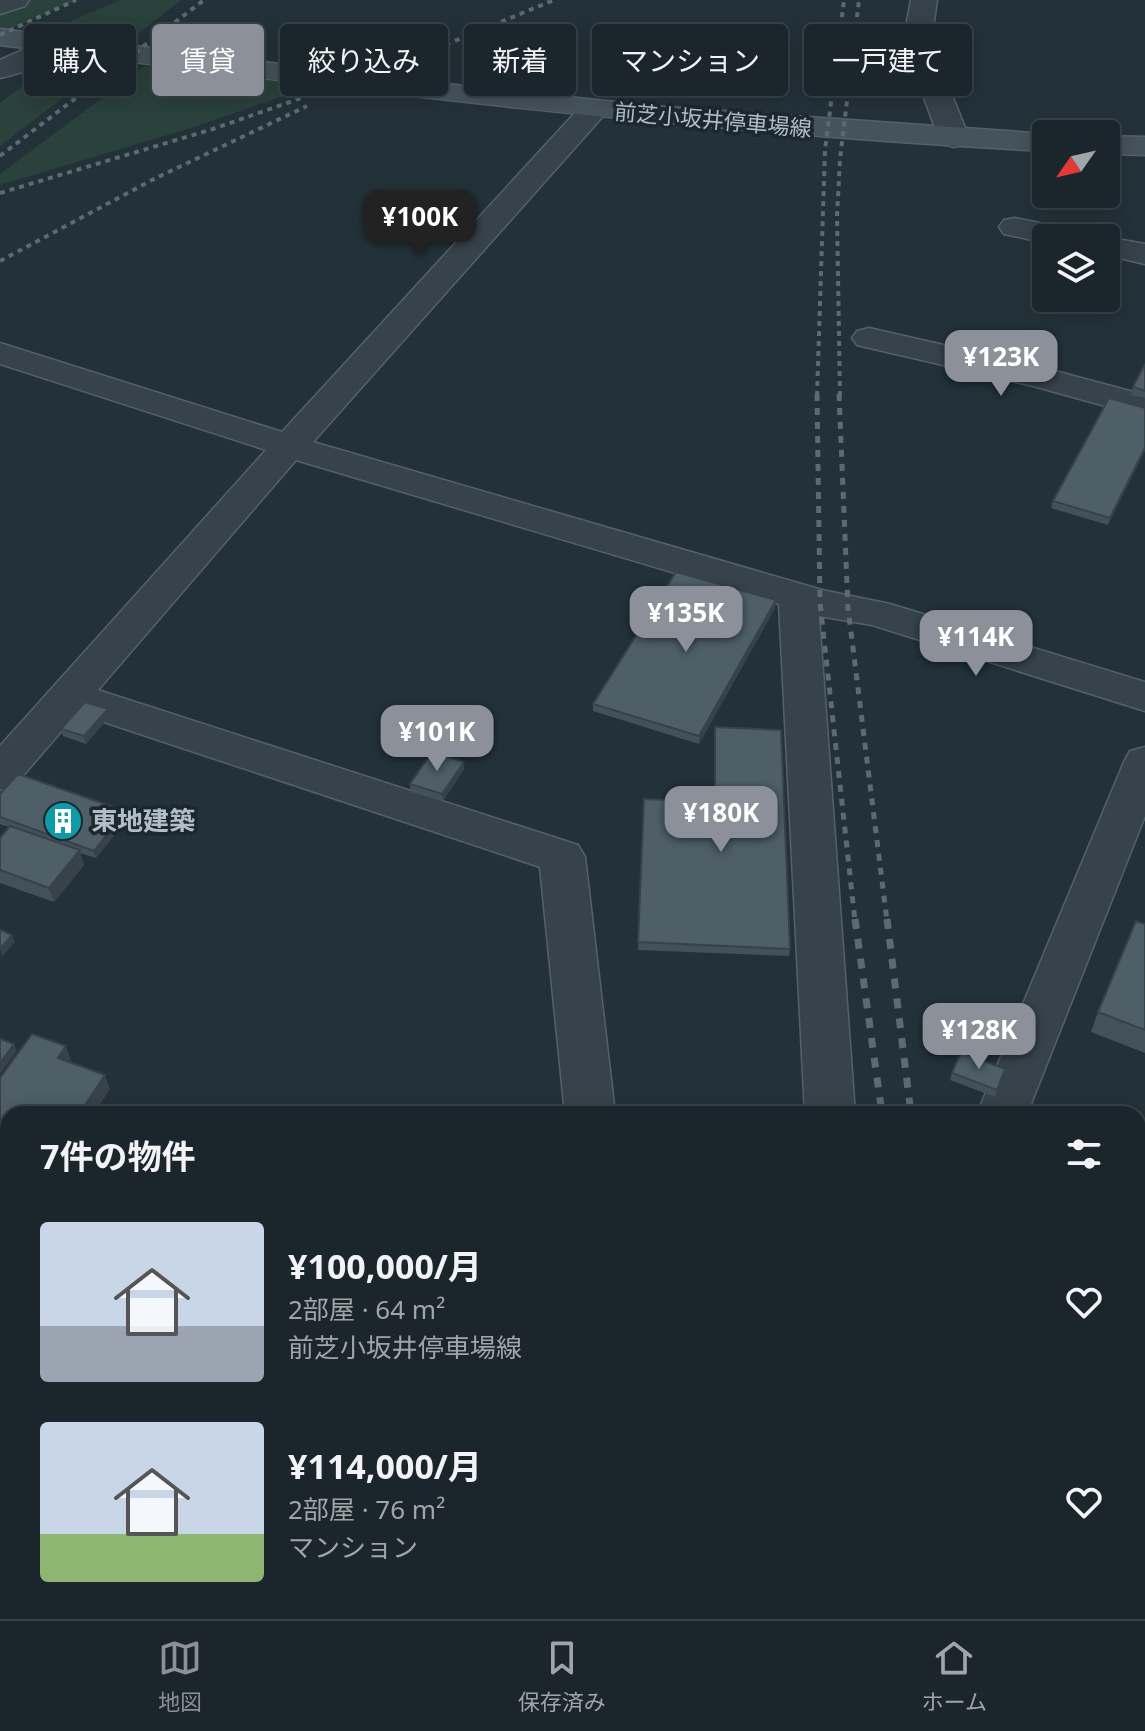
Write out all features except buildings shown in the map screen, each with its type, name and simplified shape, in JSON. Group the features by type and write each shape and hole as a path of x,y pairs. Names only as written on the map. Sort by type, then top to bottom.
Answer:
{"main road":[{"name":"前芝小坂井停車場線","path":"0,37 24,40"},
{"name":"前芝小坂井停車場線","path":"136,54 594,109 879,135 1032,141"},
{"path":"1120,145 1145,146"}],"street":[{"path":"0,6 16,0"},
{"path":"924,0 917,42 954,138"},
{"path":"0,70 24,61"},
{"path":"0,774 289,446 594,109"},
{"path":"1015,227 1032,231"},
{"path":"1120,249 1145,254"},
{"path":"869,338 1040,377 1145,406"},
{"path":"0,353 289,446 798,596 876,613 1145,697"},
{"path":"798,596 830,1106"},
{"path":"71,696 562,857 589,1106"},
{"path":"1005,1106 1145,762"}],"green space":[{"path":"30,0 77,0 11,29 0,28 0,13"},
{"path":"121,0 181,0 136,36 136,24 63,24"},
{"path":"145,66 152,67 152,96 264,96 264,80 280,82 280,96 284,96 191,128 0,185 0,174 105,96 136,96 136,73"},
{"path":"24,85 24,96 65,96 0,146 0,103"}],"railway":[{"path":"0,35 76,0"},
{"path":"0,156 204,0"},
{"path":"0,193 213,129 401,63 554,0"},
{"path":"817,395 825,150 844,0"},
{"path":"840,396 837,216 840,159 859,0"},
{"path":"0,261 154,179 307,106"},
{"path":"839,394 848,608 887,921"},
{"path":"817,395 820,603 855,921"},
{"path":"855,919 881,1106"},
{"path":"887,919 910,1106"}],"place":[{"name":"東地建築","path":"63,821"}]}
